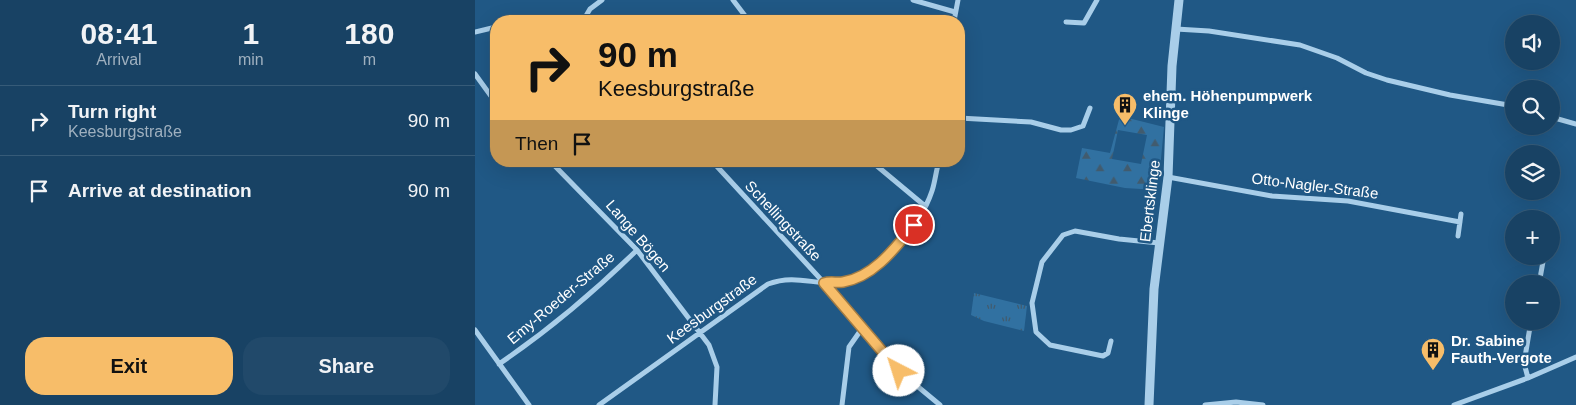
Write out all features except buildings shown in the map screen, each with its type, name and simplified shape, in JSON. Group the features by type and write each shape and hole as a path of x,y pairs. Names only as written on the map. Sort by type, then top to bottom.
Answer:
{"street":[{"path":"587,15 590,9 602,0"},
{"path":"733,0 744,15"},
{"path":"913,0 955,12"},
{"path":"954,15 959,0"},
{"path":"1084,23 1097,0"},
{"name":"Ebertsklinge","path":"1149,405 1154,297 1168,177 1179,0"},
{"path":"1066,22 1084,23 1090,26"},
{"path":"475,32 490,28"},
{"path":"1176,29 1209,31 1299,45 1337,58 1367,73 1387,80 1450,95 1505,104"},
{"path":"475,74 490,95"},
{"path":"965,118 1031,122 1071,130 1083,126 1090,108"},
{"path":"1560,120 1576,124"},
{"name":"Lange Bögen","path":"556,167 637,250 712,351 717,367 715,405"},
{"name":"Schellingstraße","path":"718,167 910,381 940,405"},
{"path":"878,167 925,206"},
{"name":"Keesburgstraße","path":"599,405 768,284 796,278 824,283 843,282 858,277 881,263 914,225 932,191 938,167"},
{"name":"Otto-Nagler-Straße","path":"1168,177 1273,196 1348,201 1460,222"},
{"path":"1458,236 1461,214"},
{"path":"1111,341 1108,353 1103,356 1050,345 1036,332 1032,303 1042,262 1063,235 1075,231 1119,239 1159,243"},
{"name":"Emy-Roeder-Straße","path":"499,364 542,334 597,288 637,250"},
{"path":"842,405 849,346 863,327"},
{"path":"475,330 529,405"},
{"path":"1528,378 1524,363 1530,330"},
{"path":"1454,405 1528,378 1576,357"},
{"path":"1205,405 1236,403 1263,405"}],"green space":[{"path":"1120,116 1164,127 1158,190 1125,188 1076,178 1082,148 1110,153","holes":["1118,130 1147,135 1141,164 1112,159"]},
{"path":"974,293 1027,306 1024,331 984,321 971,315"}],"place":[{"name":"ehem. Höhenpumpwerk Klinge","path":"1125,126"},
{"name":"Dr. Sabine Fauth-Vergote","path":"1433,371"}],"route":[{"path":"899,371 850,311 824,283 831,281 843,282 858,277 881,263 914,225"}]}
